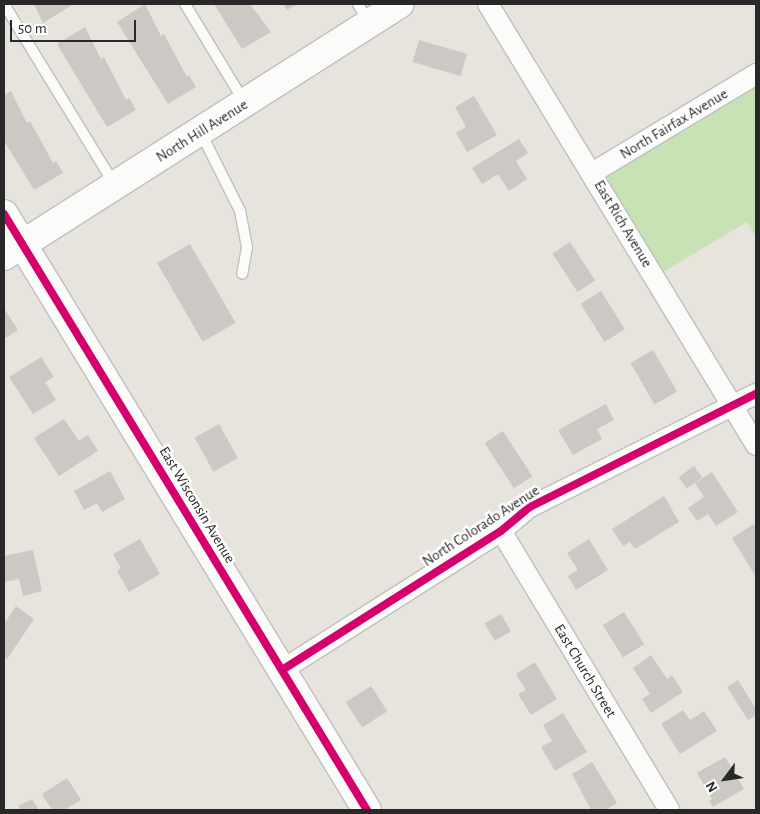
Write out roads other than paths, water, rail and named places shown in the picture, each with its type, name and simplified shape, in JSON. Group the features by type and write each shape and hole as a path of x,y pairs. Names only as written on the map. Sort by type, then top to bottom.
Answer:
{"street":[{"name":"North Hill Avenue","path":"13,251 245,104 364,14 400,4"},
{"name":"East Rich Avenue","path":"488,4 756,445"},
{"name":"North Fairfax Avenue","path":"592,174 756,74"},
{"name":"East Wisconsin Avenue","path":"4,214 13,251 282,670 367,810"},
{"name":"North Colorado Avenue","path":"282,670 501,531 530,507 734,407 756,394"},
{"name":"East Church Street","path":"501,531 669,810"}],"lane":[{"path":"4,4 115,186"},
{"path":"185,4 245,104"},
{"path":"200,132 242,218 247,247 242,274"}]}
